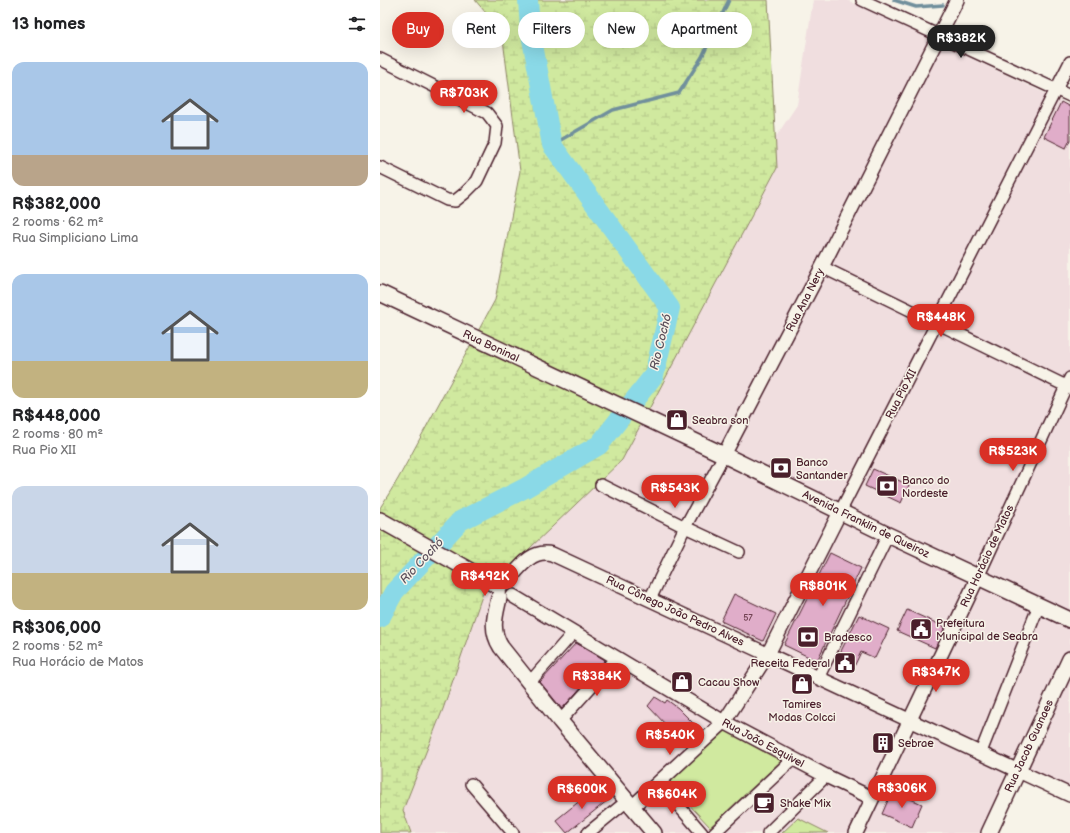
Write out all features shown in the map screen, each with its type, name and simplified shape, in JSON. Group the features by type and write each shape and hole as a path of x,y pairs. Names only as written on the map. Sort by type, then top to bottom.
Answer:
{"main road":[{"name":"Rua Boninal","path":"380,293 662,427"},
{"name":"Avenida Franklin de Queiroz","path":"662,427 724,455 888,535 1070,620"},
{"path":"380,520 501,589 494,621 496,639 560,721 654,833"},
{"name":"Rua Jacob Guanaes","path":"989,833 1070,659"}],"street":[{"path":"862,0 1070,96"},
{"name":"Rua Ana Nery","path":"650,599 684,527 724,455 822,267 957,0"},
{"path":"380,59 487,113 497,126 495,143 476,181 455,201 447,200 380,167"},
{"name":"Rua Pio XII","path":"629,804 659,783 724,722 768,654 1070,62"},
{"path":"822,267 937,324 1069,384"},
{"name":"Rua Horácio de Matos","path":"856,833 1069,384"},
{"path":"601,485 684,527 739,552"},
{"path":"818,678 888,535"},
{"name":"Rua Cônego João Pedro Alves","path":"501,589 531,557 538,553 545,552 552,554 981,752 1070,795"},
{"name":"Rua João Esquivel","path":"501,589 724,722 826,776 872,798"},
{"path":"981,752 1039,605"},
{"path":"530,682 573,632"},
{"path":"560,721 617,658"},
{"path":"714,833 793,759"},
{"path":"768,833 826,776"},
{"path":"659,783 702,833"},
{"path":"471,784 513,833"},
{"path":"588,833 629,804"}],"shaded area":[{"path":"813,0 847,0 1070,105 1070,799 1021,776 993,833 382,833 486,572 797,105"}],"green space":[{"path":"475,0 768,0 777,168 622,460 483,593 443,709 403,810 411,833 380,833 380,508 398,479 495,300 520,171 504,48 510,48 510,12 485,12"},
{"path":"724,730 783,759 710,827 668,782"},
{"path":"798,818 828,833 782,833"}],"building":[{"path":"1061,102 1070,107 1070,140 1066,148 1044,137"},
{"name":"Banco do Nordeste","path":"873,469 909,485 901,503 865,486"},
{"path":"830,553 861,568 817,661 784,645"},
{"path":"734,594 776,614 763,641 721,621"},
{"name":"Prefeitura Municipal de Seabra","path":"907,610 945,627 935,648 897,631"},
{"path":"859,615 889,629 875,658 861,652 852,671 835,663"},
{"path":"576,643 605,660 562,709 540,682"},
{"path":"655,697 665,703 667,700 678,708 701,731 685,745 648,706"},
{"name":"Sebrae","path":"880,734 892,740 886,751 874,746"},
{"path":"597,787 608,800 567,833 556,820"},
{"path":"892,791 922,804 912,827 882,814"}],"waterway":[{"name":"Rio Cochó","path":"380,618 394,592 460,521 525,488 599,445 654,375 670,308 552,145 530,29 528,0"},
{"path":"552,145 613,110 679,93 702,57 729,0"},
{"path":"894,0 916,7 943,5"}],"place":[{"name":"Seabra son","path":"677,420"},
{"name":"Banco Santander","path":"781,468"},
{"name":"Banco do Nordeste","path":"887,486"},
{"name":"Prefeitura Municipal de Seabra","path":"921,629"},
{"name":"Bradesco","path":"808,637"},
{"name":"Receita Federal","path":"845,663"},
{"name":"Cacau Show","path":"682,682"},
{"name":"Tamires Modas Colcci","path":"802,684"},
{"name":"Sebrae","path":"883,743"},
{"name":"Shake Mix","path":"764,803"}]}
